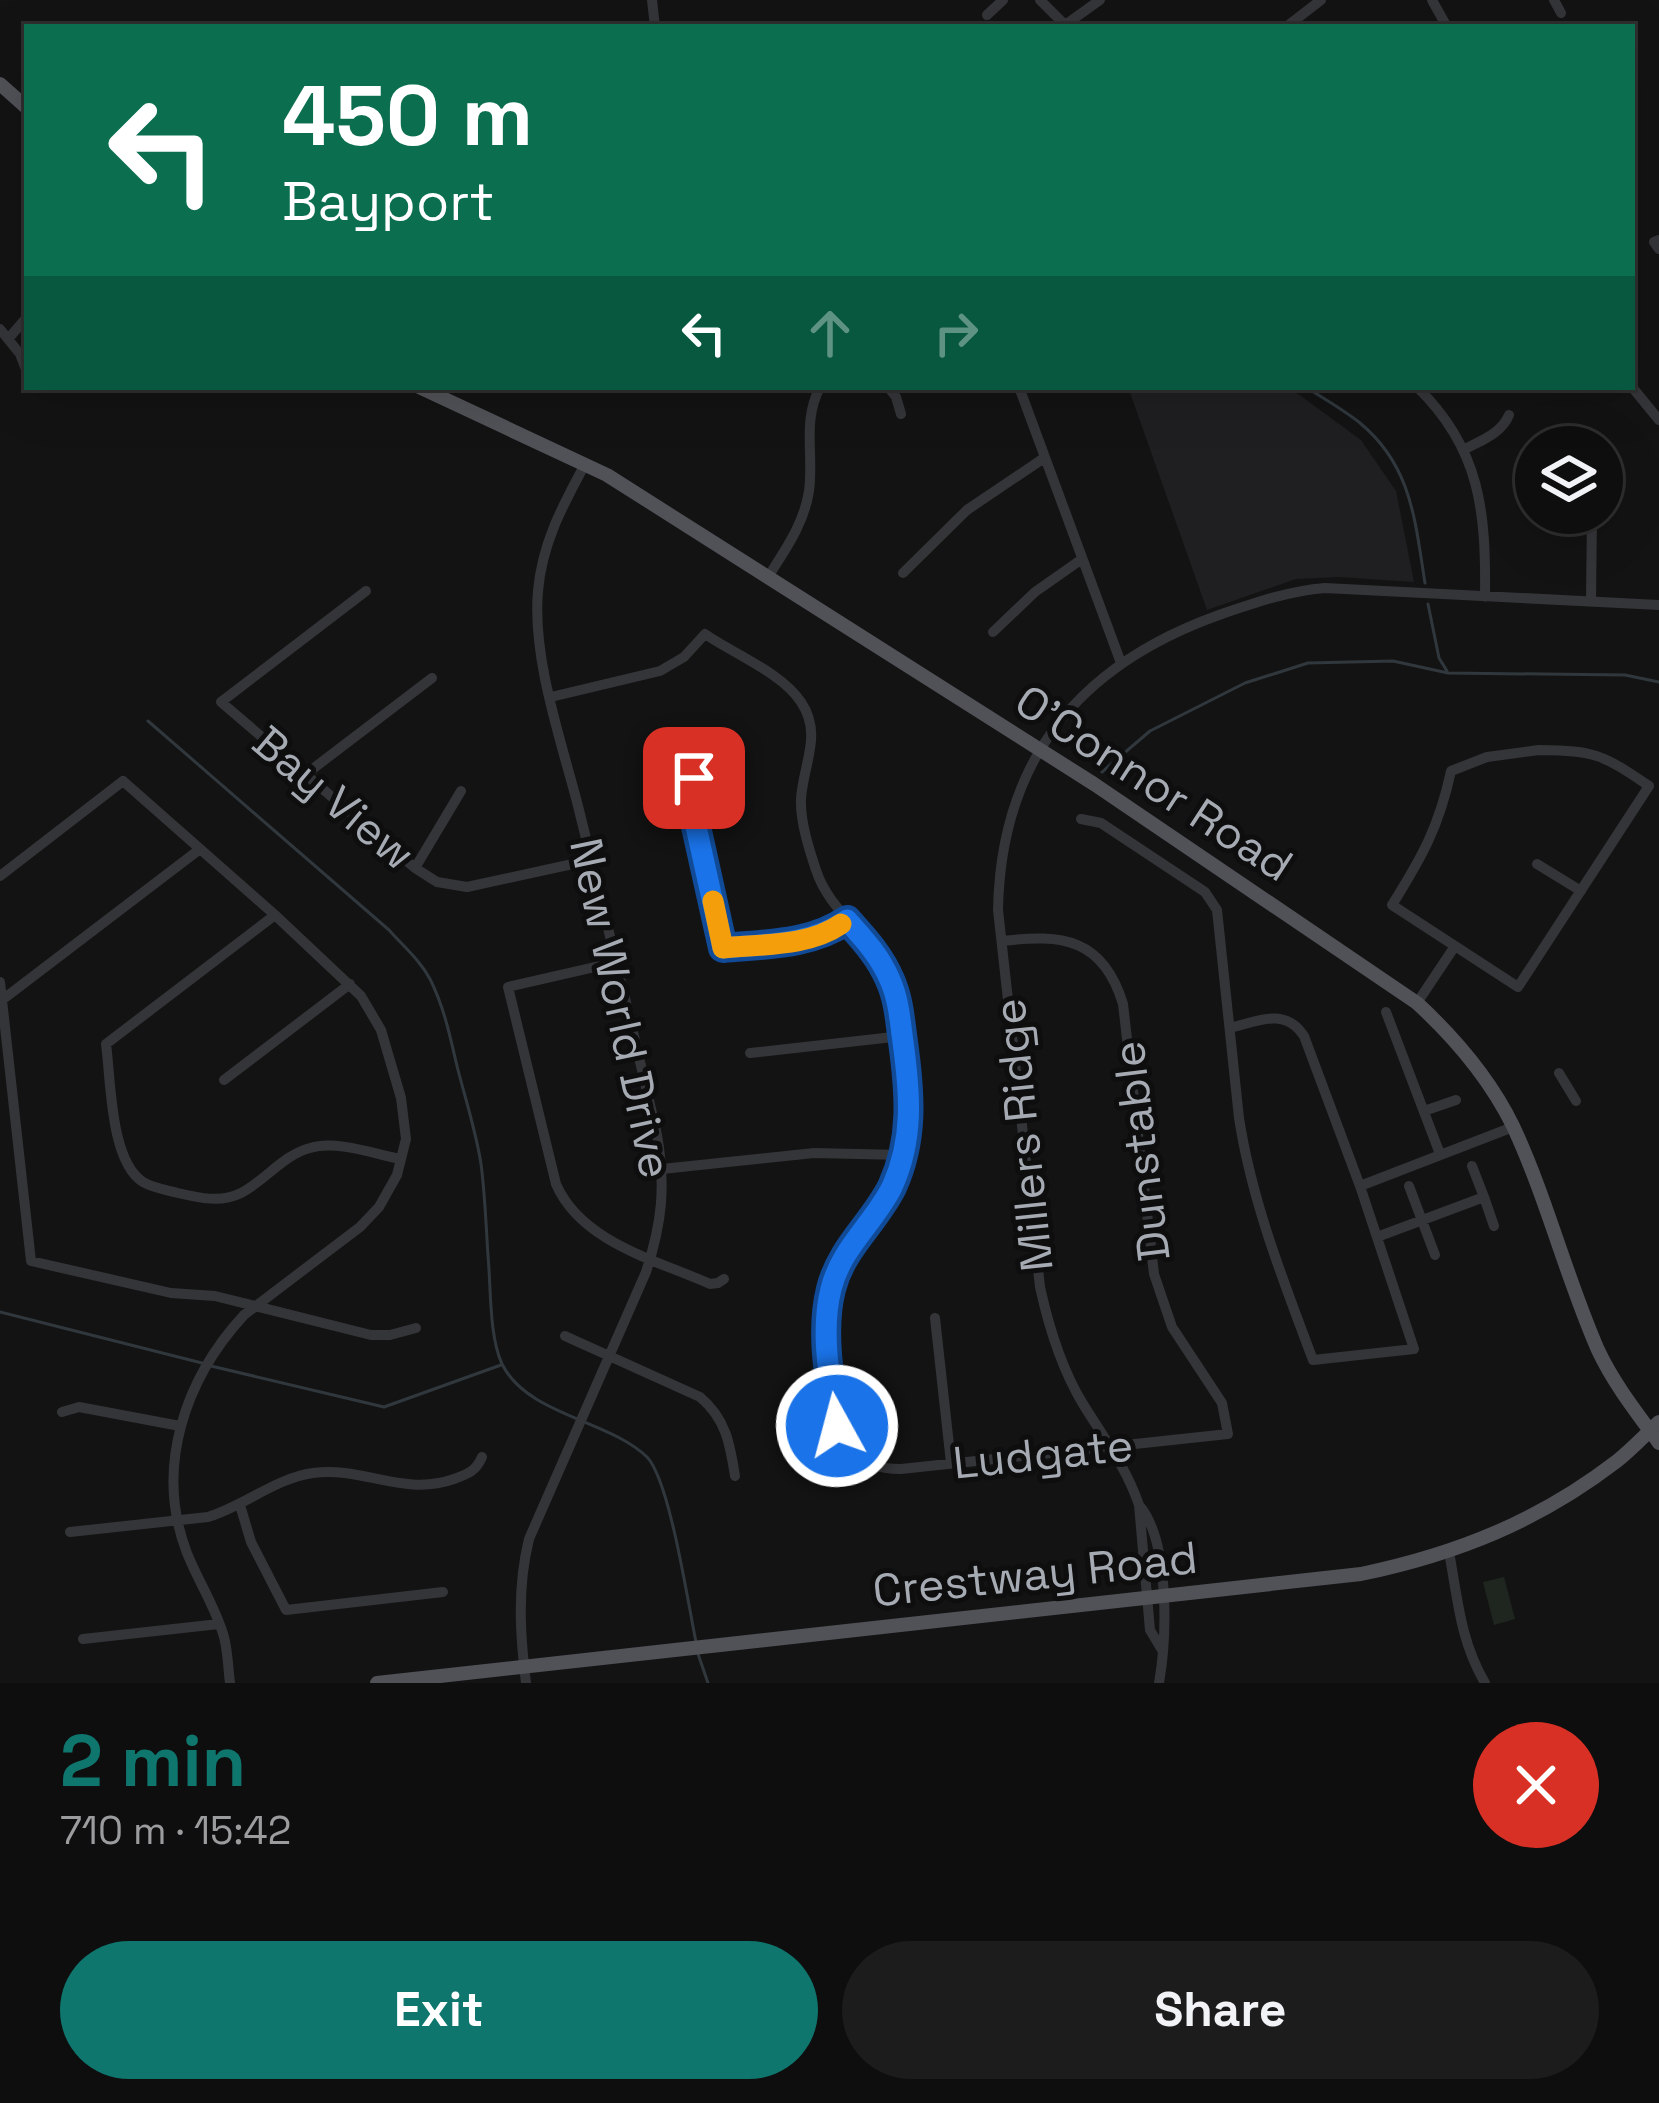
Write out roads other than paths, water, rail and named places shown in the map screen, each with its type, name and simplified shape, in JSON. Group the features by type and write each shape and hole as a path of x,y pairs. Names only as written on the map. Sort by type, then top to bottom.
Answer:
{"main road":[{"path":"0,84 24,105"},
{"name":"O'Connor Road","path":"425,390 585,464 1176,838 1417,1003 1467,1054 1513,1127 1600,1354 1622,1395 1656,1432"},
{"name":"Crestway Road","path":"377,1683 525,1675 670,1650 1360,1574 1449,1552 1506,1529 1557,1502 1656,1432"}],"street":[{"path":"986,15 1003,0"},
{"path":"1040,0 1063,24"},
{"path":"1068,24 1100,0"},
{"path":"1290,24 1321,0"},
{"path":"1554,0 1561,13"},
{"path":"4,333 24,360"},
{"path":"768,578 798,528 807,501 808,429 819,390"},
{"path":"890,390 901,414"},
{"path":"1019,390 1121,663"},
{"path":"1420,390 1462,450 1482,508 1485,597"},
{"path":"1634,390 1659,420"},
{"path":"1462,450 1494,433 1509,415"},
{"path":"903,573 967,510 1044,458"},
{"name":"New World Drive","path":"525,1675 519,1599 529,1539 651,1258 662,1217 657,1135 538,633 539,578 550,534 585,464"},
{"path":"1591,600 1592,534"},
{"path":"993,632 1035,592 1082,559"},
{"name":"Millers Ridge","path":"1155,1596 1158,1556 1148,1515 1069,1377 1040,1287 998,910 1003,848 1022,784 1039,750 1075,703 1121,663 1153,643 1256,602 1303,590 1659,605"},
{"name":"Bay View","path":"366,591 221,702 437,882 467,887 591,860"},
{"path":"551,697 660,671 684,657 705,634 790,688 807,712 812,734 801,795 816,871 828,896 884,968 897,999 910,1106 903,1155 814,1153 662,1169"},
{"path":"306,774 432,678"},
{"path":"1539,750 1581,751 1609,759 1649,786 1581,891 1518,986 1392,905 1436,828 1450,771 1487,758 1539,750"},
{"path":"694,778 687,786 723,948 809,939 847,920"},
{"path":"0,876 123,782 350,984 374,1014 390,1058 406,1127 401,1159 380,1207 230,1331 199,1376 180,1426 174,1470 178,1520 187,1553 224,1636 230,1683"},
{"path":"415,868 461,791"},
{"path":"1081,819 1101,823 1205,892 1217,910 1225,940 1230,1028 1243,1140 1269,1244 1313,1360 1414,1349 1304,1036 1295,1023 1271,1018 1230,1028"},
{"path":"2,1000 200,848"},
{"path":"1537,864 1581,891"},
{"path":"275,915 106,1043 120,1150 126,1164 142,1182 192,1197 221,1199 244,1191 309,1148 328,1145 401,1159"},
{"name":"Dunstable","path":"1002,941 1050,938 1075,944 1097,958 1118,987 1154,1274 1172,1327 1222,1403 1228,1434"},
{"path":"1417,1003 1455,946"},
{"path":"617,962 508,987 553,1174 572,1211 589,1227 710,1284 724,1279"},
{"path":"0,982 31,1261 171,1292 214,1296 370,1335 416,1328"},
{"path":"224,1080 350,984"},
{"path":"1386,1012 1440,1154"},
{"path":"750,1053 902,1036"},
{"path":"1559,1072 1576,1101"},
{"path":"1424,1111 1456,1100"},
{"path":"1360,1186 1513,1127"},
{"name":"Ludgate","path":"903,1155 885,1199 844,1256 827,1308 837,1426 860,1459 890,1469 1228,1434"},
{"path":"1472,1166 1494,1226"},
{"path":"1408,1186 1435,1255"},
{"path":"1377,1238 1484,1197"},
{"path":"935,1318 951,1463"},
{"path":"565,1336 711,1406 728,1435 735,1476"},
{"path":"62,1412 79,1407 180,1426"},
{"path":"70,1532 208,1517 306,1474 343,1472 414,1486 438,1484 471,1472 482,1457"},
{"path":"240,1505 251,1543 286,1610 443,1592"},
{"name":"Millers Ridge","path":"1139,1505 1143,1558 1155,1596"},
{"path":"1449,1552 1463,1636 1485,1683"},
{"path":"1143,1558 1158,1556"},
{"path":"1155,1596 1150,1630 1162,1650 1159,1683"},
{"path":"83,1639 219,1624"}],"waterway":[{"path":"1310,390 1360,423 1391,457 1408,496 1425,583"},
{"path":"1428,604 1439,658 1447,671"},
{"path":"1102,772 1150,731 1245,683 1308,663 1393,661 1448,673 1625,675 1659,682"},
{"path":"148,721 389,930 426,972 446,1022 479,1152 493,1326 502,1364 530,1395 631,1444 647,1457 671,1516 696,1642"},
{"path":"0,1312 202,1363"},
{"path":"211,1366 384,1407 501,1365"},
{"path":"697,1651 708,1683"}]}
